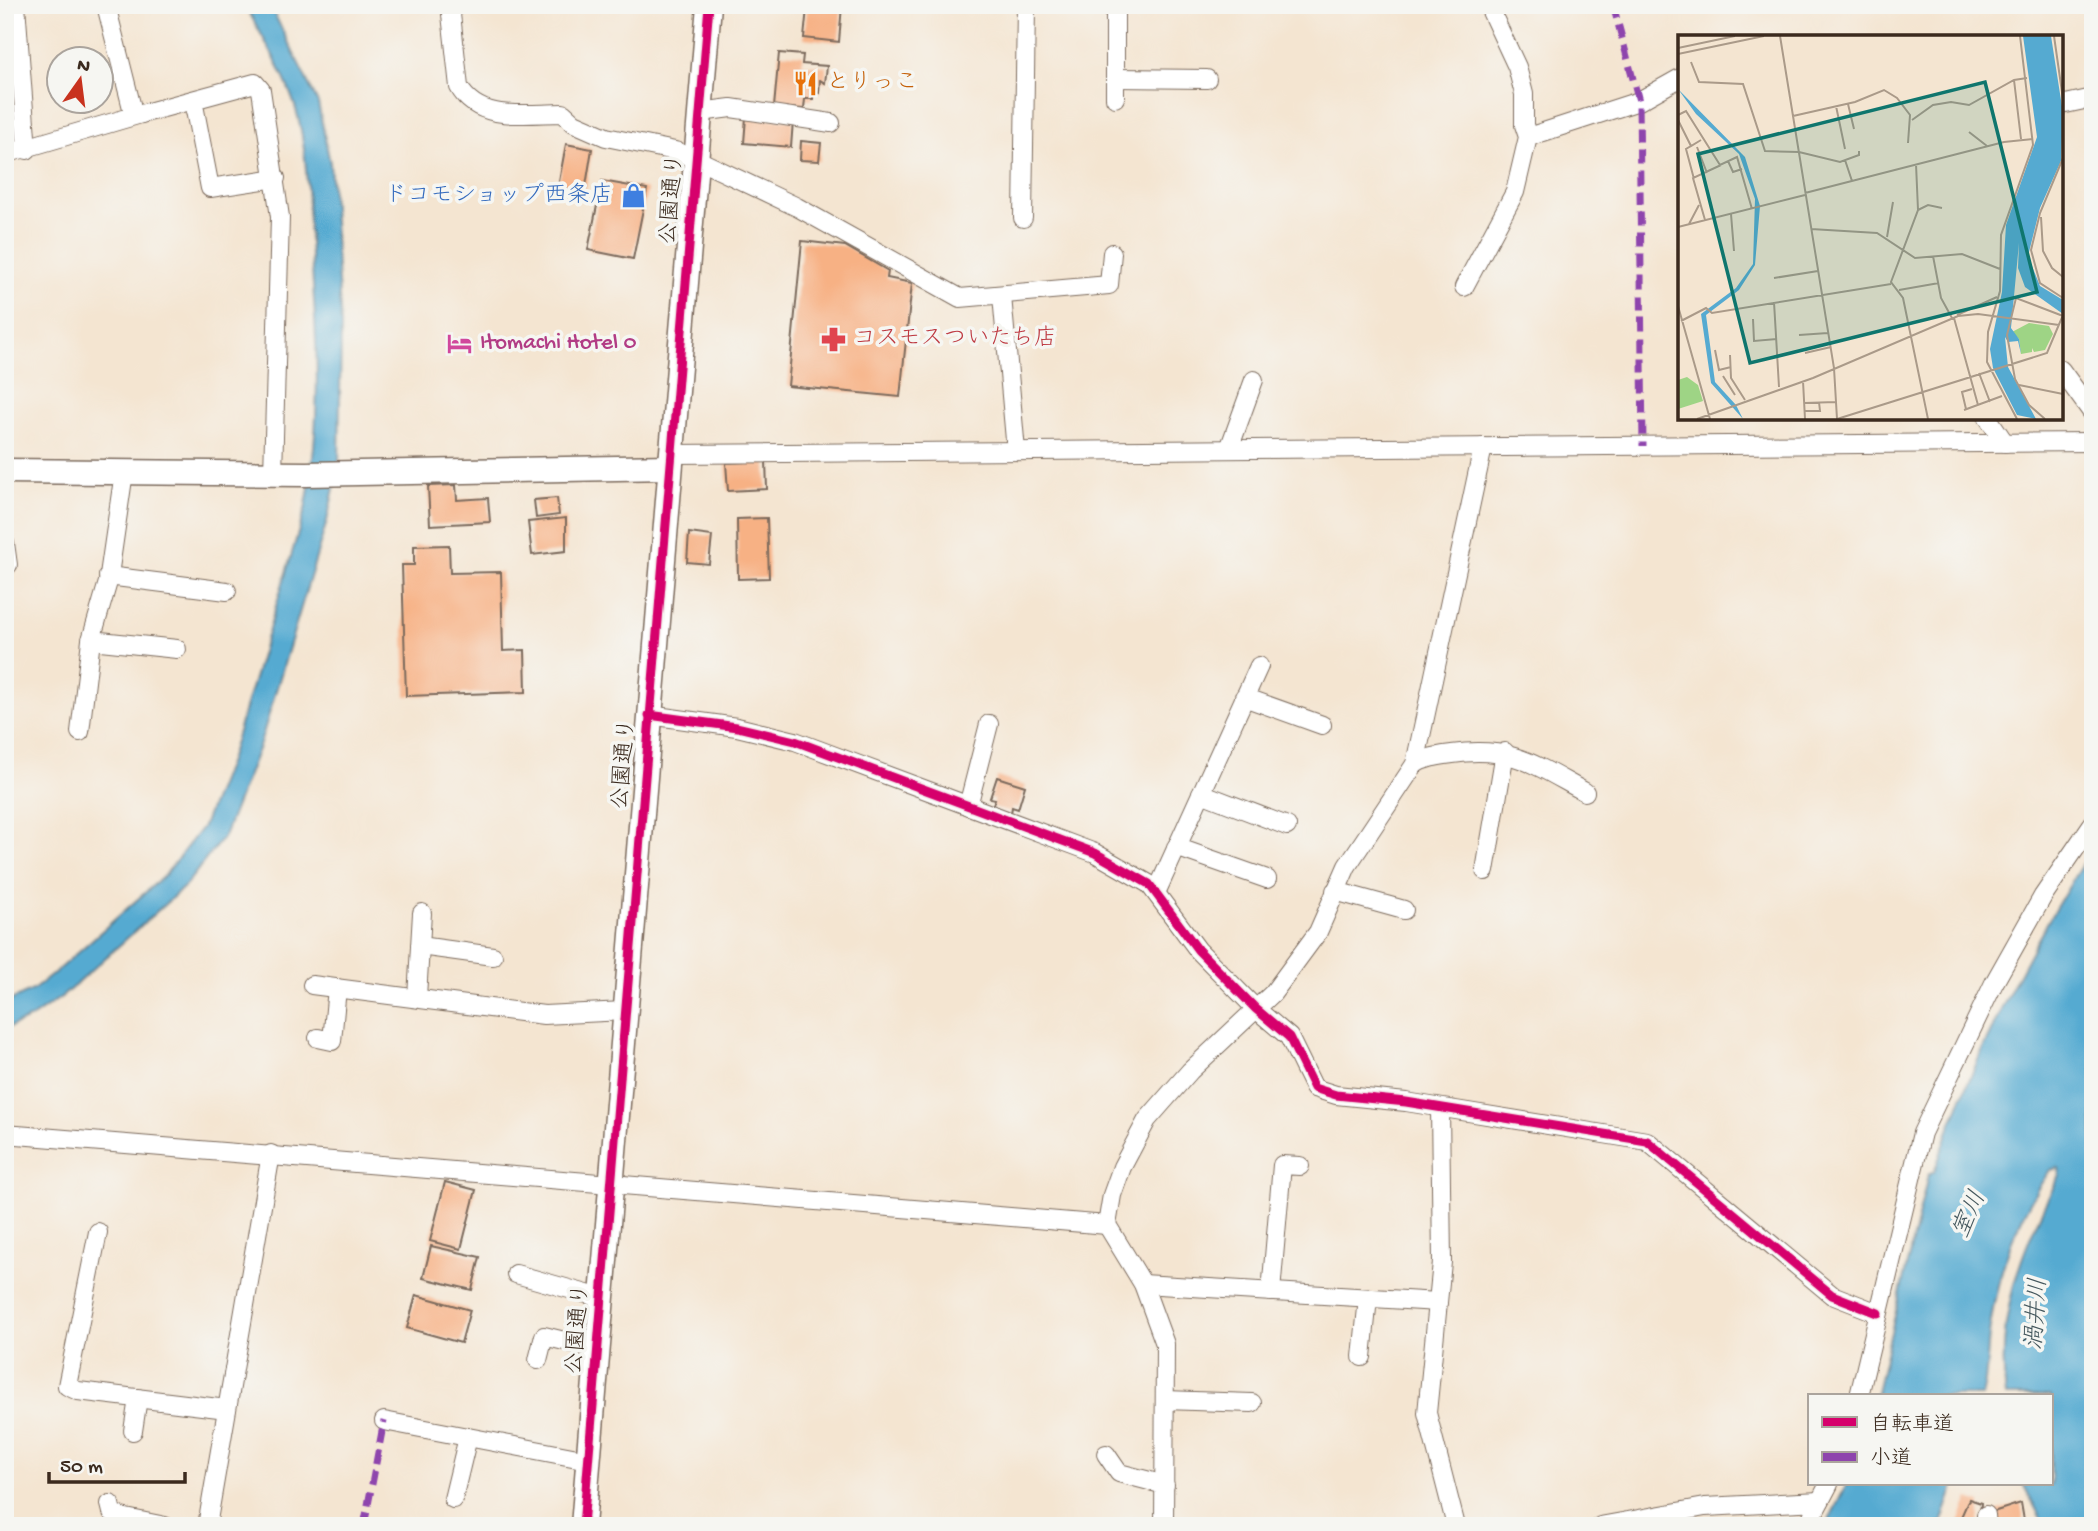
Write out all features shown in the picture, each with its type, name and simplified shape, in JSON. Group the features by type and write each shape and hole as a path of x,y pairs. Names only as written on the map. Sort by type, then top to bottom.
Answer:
{"street":[{"path":"16,5 27,150"},
{"path":"106,5 133,112 141,114"},
{"path":"450,5 459,87 465,98 479,109 494,113 563,113 574,123 606,137 675,150 797,208 945,292 973,299 1109,285 1112,253"},
{"name":"公園通り","path":"583,1526 709,5"},
{"path":"1023,218 1026,5"},
{"path":"1115,5 1115,97"},
{"path":"1464,287 1515,192 1528,137 1524,125 1524,94 1517,66 1488,5"},
{"path":"1115,78 1207,79"},
{"path":"1528,137 1639,101 1678,79"},
{"path":"5,154 27,150 141,114 255,83 261,90 280,217 273,474"},
{"path":"2063,105 2093,99"},
{"path":"193,100 210,188 276,178"},
{"path":"700,112 731,108 831,123"},
{"path":"1002,296 1016,451"},
{"path":"2063,373 2093,414"},
{"path":"1228,449 1254,380"},
{"path":"1989,420 2005,443"},
{"path":"5,471 340,474 670,460 1016,451 2093,442"},
{"path":"1164,1526 1164,1344 1155,1311 1143,1284 1107,1225 1112,1195 1122,1167 1147,1120 1190,1071 1256,1010 1318,932 1335,891 1361,844 1415,764 1483,447"},
{"path":"80,732 91,640 108,576 124,472"},
{"path":"5,543 8,565"},
{"path":"108,576 227,591"},
{"path":"91,640 177,649"},
{"path":"1156,893 1259,666"},
{"path":"1244,697 1322,725"},
{"path":"649,715 737,727 795,741 1095,853 1149,884 1198,950 1256,1010 1290,1037 1314,1088 1336,1095 1440,1108 1647,1142 1832,1295 1878,1313"},
{"path":"968,806 989,724"},
{"path":"1415,764 1427,757 1476,750 1505,752 1585,792"},
{"path":"1485,871 1505,752"},
{"path":"1201,793 1287,826"},
{"path":"1859,1394 1922,1133 1946,1078 2031,918 2093,823"},
{"path":"1177,847 1267,879"},
{"path":"1335,891 1404,910"},
{"path":"417,997 422,913"},
{"path":"420,946 493,956"},
{"path":"312,985 544,1015 624,1011"},
{"path":"318,1038 332,1041 337,988"},
{"path":"1440,1108 1442,1262 1427,1413 1456,1526"},
{"path":"5,1134 1107,1225"},
{"path":"207,1526 271,1154"},
{"path":"1271,1292 1282,1165 1300,1166"},
{"path":"98,1231 67,1386 78,1391 227,1409"},
{"path":"516,1274 601,1298"},
{"path":"1143,1284 1438,1302"},
{"path":"1362,1357 1368,1298"},
{"path":"538,1360 544,1336 597,1349"},
{"path":"133,1431 138,1398"},
{"path":"1165,1400 1252,1403"},
{"path":"384,1421 588,1460"},
{"path":"453,1499 468,1437"},
{"path":"1106,1454 1119,1473 1165,1485"},
{"path":"1807,1526 1828,1486"},
{"path":"1600,1526 1705,1507 1820,1501"},
{"path":"110,1504 113,1512 121,1517 165,1526"}],"water":[{"path":"245,5 270,5 318,103 330,163 341,326 339,465 327,521 260,744 224,836 185,886 64,995 31,1018 5,1029 5,1003 33,990 52,975 165,875 203,826 230,758 305,510 315,440 317,369 304,150 299,120 285,80"},
{"path":"2093,847 2093,1299 2088,1356 2093,1404 2093,1526 2045,1526 2024,1486 2052,1486 2052,1394 2006,1394 2005,1337 2015,1281 2034,1227 2060,1175 2059,1168 2050,1170 2039,1187 2020,1223 2005,1261 1991,1321 1982,1394 1876,1394 1928,1175 1934,1172 1966,1087 2003,1005"},
{"path":"1846,1486 1954,1486 1940,1526 1826,1526"}],"building":[{"path":"796,5 842,5 839,42 804,38 807,8"},
{"path":"779,53 803,55 802,64 827,66 825,83 820,80 819,93 813,92 813,99 805,99 804,109 774,107"},
{"path":"746,117 793,121 791,147 744,143"},
{"path":"801,141 821,143 819,161 800,160"},
{"path":"566,144 592,149 585,192 558,187"},
{"path":"602,181 647,189 633,259 588,250"},
{"path":"802,241 845,246 888,271 887,278 912,283 900,397 788,386"},
{"path":"766,461 767,489 728,491 726,463"},
{"path":"456,485 457,500 488,498 490,522 430,525 428,486"},
{"path":"557,498 559,515 536,518 534,500"},
{"path":"566,518 566,551 532,555 528,522"},
{"path":"767,518 769,578 738,579 737,519"},
{"path":"689,533 712,536 709,564 687,562"},
{"path":"449,545 450,573 501,572 503,651 525,650 526,692 406,696 402,565 414,565 414,546"},
{"path":"997,777 1025,786 1018,809 1012,807 1011,813 992,807 995,799 990,798"},
{"path":"445,1182 476,1190 461,1249 430,1241"},
{"path":"431,1246 480,1257 472,1290 423,1278"},
{"path":"416,1295 470,1310 461,1343 407,1328"},
{"path":"1969,1499 1981,1503 1979,1526 1957,1526"},
{"path":"2021,1503 2025,1526 1994,1526 1990,1513"}],"marked path":[{"path":"1613,5 1639,101 1643,446"},
{"path":"364,1526 384,1421"}],"cycle path":[{"path":"583,1526 709,5"},
{"path":"649,715 737,727 795,741 1095,853 1149,884 1198,950 1256,1009 1289,1037 1314,1088 1336,1095 1406,1102 1647,1141 1832,1295 1878,1313"}],"place":[{"name":"とりっこ","path":"806,83"},
{"name":"ドコモショップ西条店","path":"633,196"},
{"name":"コスモスついたち店","path":"833,339"},
{"name":"Itomachi Hotel 0","path":"460,343"}],"water label":[{"name":"室川","path":"1971,1215"},
{"name":"渦井川","path":"2038,1314"}]}
